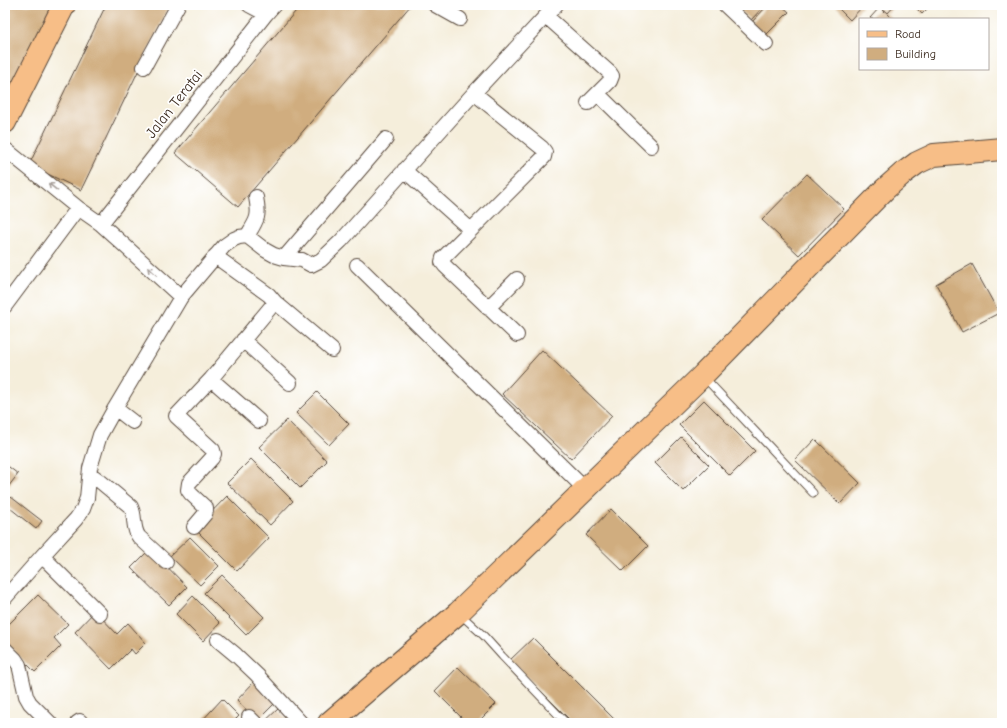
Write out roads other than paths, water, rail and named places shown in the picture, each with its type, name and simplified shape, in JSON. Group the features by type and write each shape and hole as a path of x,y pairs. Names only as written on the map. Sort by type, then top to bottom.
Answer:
{"main road":[{"path":"5,122 64,5"},
{"path":"329,723 458,613 702,376 885,189 902,174 917,163 934,156 1002,149"}],"street":[{"path":"144,67 178,5"},
{"path":"249,5 270,10"},
{"path":"435,5 460,20"},
{"path":"5,598 76,519 83,509 87,498 90,468 100,435 181,296 214,256 234,239 247,236 265,250 284,258 302,260 311,265 321,260 341,241 474,93 556,5"},
{"path":"725,5 766,44"},
{"name":"Jalan Teratai","path":"101,224 270,10"},
{"path":"546,16 610,72 612,76 610,81 593,99 651,146"},
{"path":"474,93 542,148 545,152 544,158 443,258 442,262 517,336"},
{"path":"284,258 386,139"},
{"path":"5,149 78,208 101,224 181,296"},
{"path":"404,170 471,230"},
{"path":"247,236 257,220 258,213 256,197"},
{"path":"5,306 78,208"},
{"path":"214,256 269,295 275,302 332,350"},
{"path":"357,265 585,489"},
{"path":"488,308 517,279"},
{"path":"194,527 205,514 206,508 188,490 189,483 214,454 213,450 176,416 211,379 275,302"},
{"path":"243,340 290,383"},
{"path":"211,379 259,422"},
{"path":"115,408 133,422"},
{"path":"90,474 131,507 136,533 166,562"},
{"path":"42,556 100,614"},
{"path":"218,640 257,675 301,723"},
{"path":"5,649 19,665 26,696 30,703 50,723"}],"lane":[{"path":"702,376 813,493"},
{"path":"458,613 484,636 566,723"}]}
